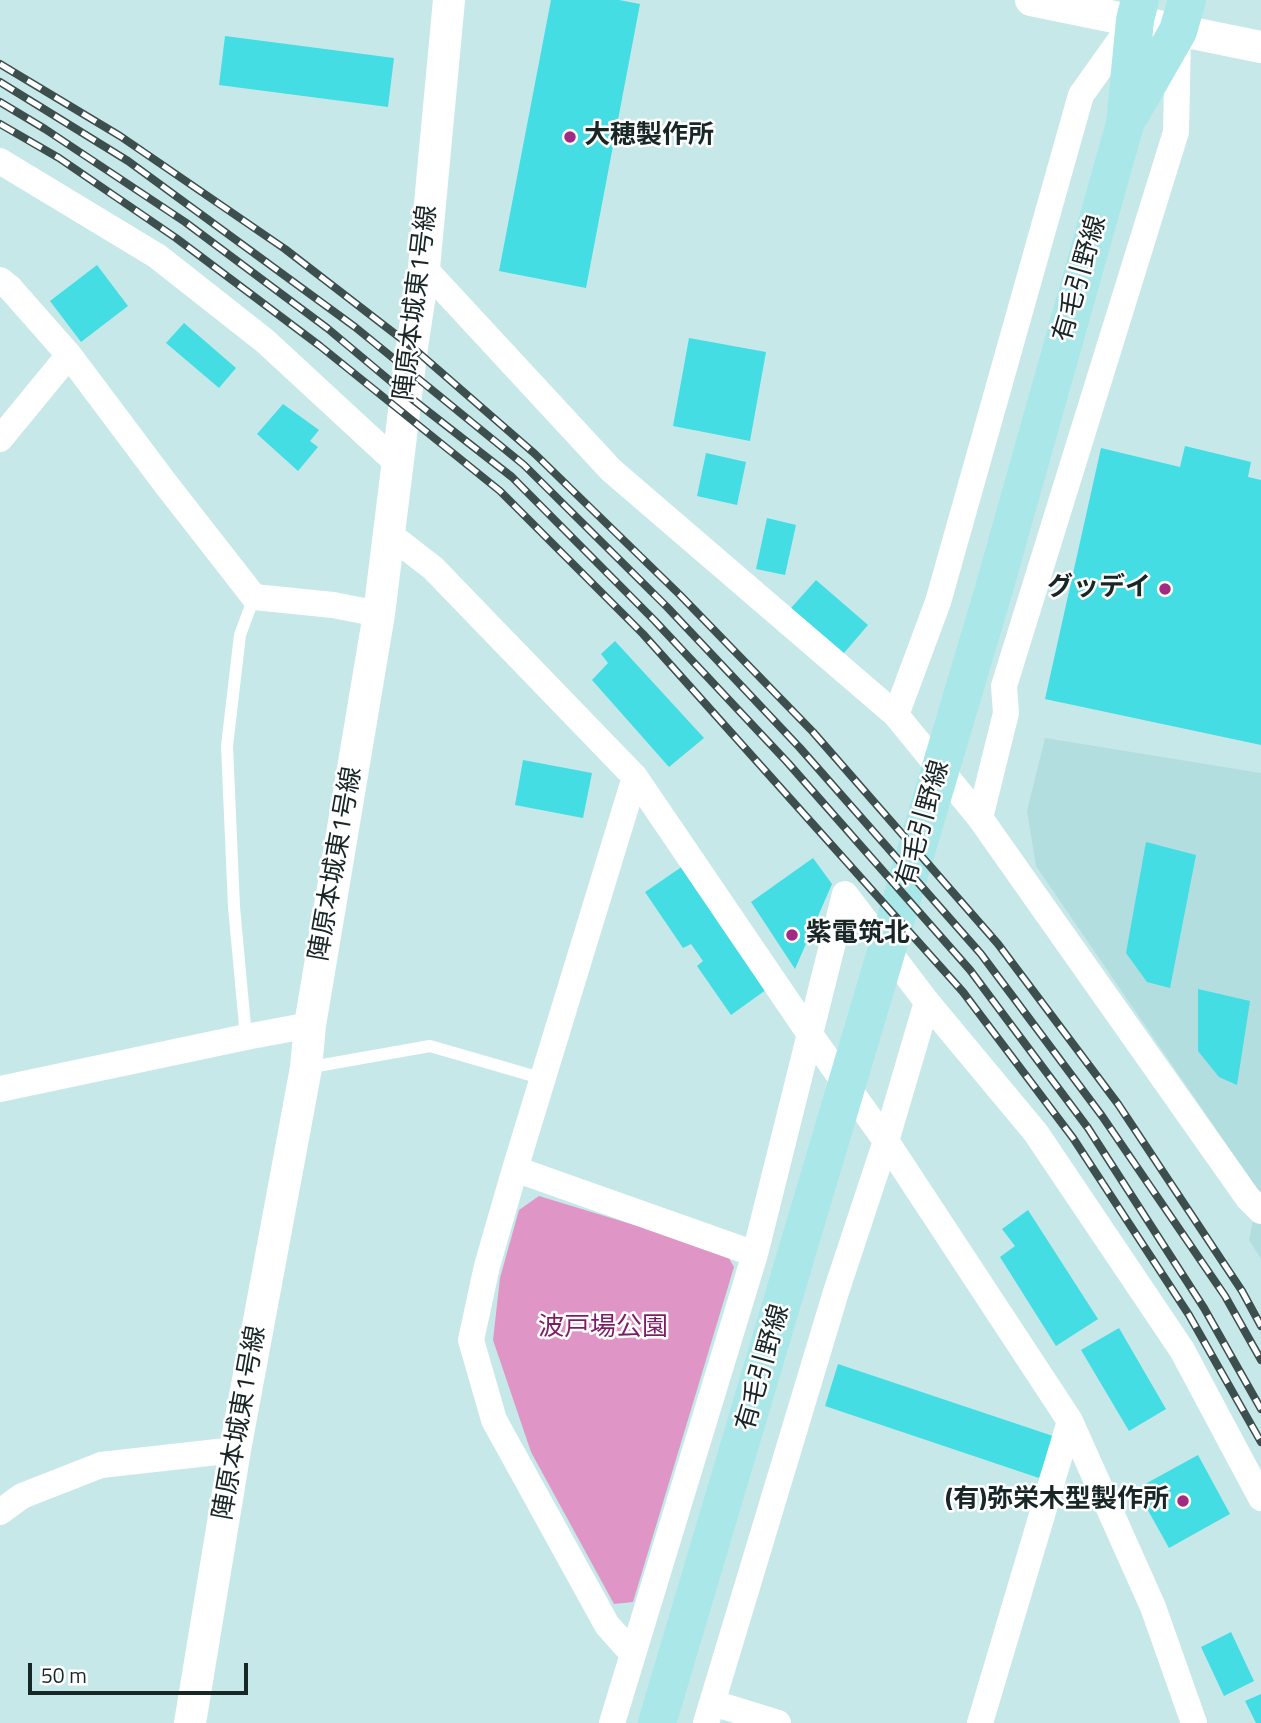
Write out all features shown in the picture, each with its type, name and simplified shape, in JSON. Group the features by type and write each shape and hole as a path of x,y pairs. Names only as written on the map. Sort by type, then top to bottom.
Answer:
{"main road":[{"name":"有毛引野線","path":"657,1723 994,589 1125,124 1138,10"},
{"name":"有毛引野線","path":"1125,124 1184,11"}],"street":[{"name":"陣原本城東1号線","path":"190,1723 235,1450 306,1068 310,1025 379,614 424,268 449,0"},
{"path":"1031,0 1138,10 1184,11 1261,47"},
{"path":"896,715 938,602 1081,95 1138,10"},
{"path":"980,818 1006,713 1004,686 1176,132 1184,11"},
{"path":"0,161 157,256 265,341 397,463"},
{"path":"424,268 611,470 896,715 980,818 1248,1198 1261,1211"},
{"path":"3,290 69,355 254,597 333,605 379,614"},
{"path":"0,439 69,355"},
{"path":"389,534 442,577 635,777 886,1141 1070,1421 1153,1607 1194,1723"},
{"path":"632,1653 607,1625 494,1420 471,1340 487,1266 515,1169 635,777"},
{"path":"612,1723 755,1254 845,894 927,1002 1036,1133 1182,1350 1261,1498"},
{"path":"778,1723 710,1713 836,1292 886,1141 927,1002"},
{"path":"0,1089 310,1025"},
{"path":"515,1169 755,1254"},
{"path":"980,1723 1070,1421"},
{"path":"0,1512 22,1496 101,1465 235,1450"}],"lane":[{"path":"246,1037 234,907 227,746 240,635 254,597"},
{"path":"306,1068 430,1046 544,1079"}],"shaded area":[{"path":"1045,738 1261,773 1261,1259 1249,1240 1259,1192 1036,866 1027,811"}],"green space":[{"name":"波戸場公園","path":"539,1196 726,1253 734,1267 633,1602 614,1604 531,1452 493,1340 500,1278 519,1210"}],"building":[{"name":"大穂製作所","path":"551,0 619,0 640,4 586,288 499,271"},
{"path":"225,36 394,58 388,107 219,85"},
{"path":"97,265 128,306 81,342 50,301"},
{"path":"184,323 236,368 219,388 166,343"},
{"path":"689,338 766,352 750,441 673,426"},
{"path":"283,404 319,430 310,441 318,447 298,471 257,434"},
{"name":"グッデイ","path":"1185,446 1251,462 1248,477 1261,480 1261,745 1045,699 1101,448 1180,467"},
{"path":"706,453 746,462 737,505 697,496"},
{"path":"767,518 796,525 785,575 756,569"},
{"path":"816,580 868,625 844,653 791,608"},
{"path":"615,641 704,738 669,767 592,680 608,663 601,654"},
{"path":"523,760 592,773 583,818 515,805"},
{"path":"1146,842 1196,855 1170,988 1147,982 1126,953"},
{"name":"紫電筑北","path":"813,858 832,884 795,969 751,902"},
{"path":"683,866 770,987 731,1015 697,966 703,961 691,944 683,948 645,892"},
{"path":"1198,989 1250,1001 1237,1085 1219,1077 1198,1051"},
{"path":"1028,1210 1098,1319 1056,1346 1000,1257 1015,1246 1002,1229"},
{"path":"1119,1328 1166,1409 1129,1431 1081,1350"},
{"path":"838,1364 1053,1436 1039,1478 825,1406"},
{"name":"(有)弥栄木型製作所","path":"1198,1455 1230,1514 1169,1548 1136,1489"},
{"path":"1231,1632 1254,1681 1224,1696 1201,1647"},
{"path":"1261,1694 1261,1723 1256,1723 1245,1701"}],"railway":[{"path":"0,64 120,136 285,249 412,347 535,454 680,595 813,732 998,944 1118,1104 1242,1291 1261,1326"},
{"path":"0,82 128,161 355,327 524,465 667,607 800,748 981,954 1102,1116 1225,1296 1261,1360"},
{"path":"0,102 185,222 327,328 512,477 654,620 788,763 970,970 1088,1128 1204,1308 1261,1409"},
{"path":"0,124 59,158 176,238 320,346 500,491 643,634 963,992 1073,1138 1189,1315 1261,1442"}],"place":[{"name":"大穂製作所","path":"570,137"},
{"name":"グッデイ","path":"1165,589"},
{"name":"紫電筑北","path":"792,935"},
{"name":"(有)弥栄木型製作所","path":"1183,1501"}]}
